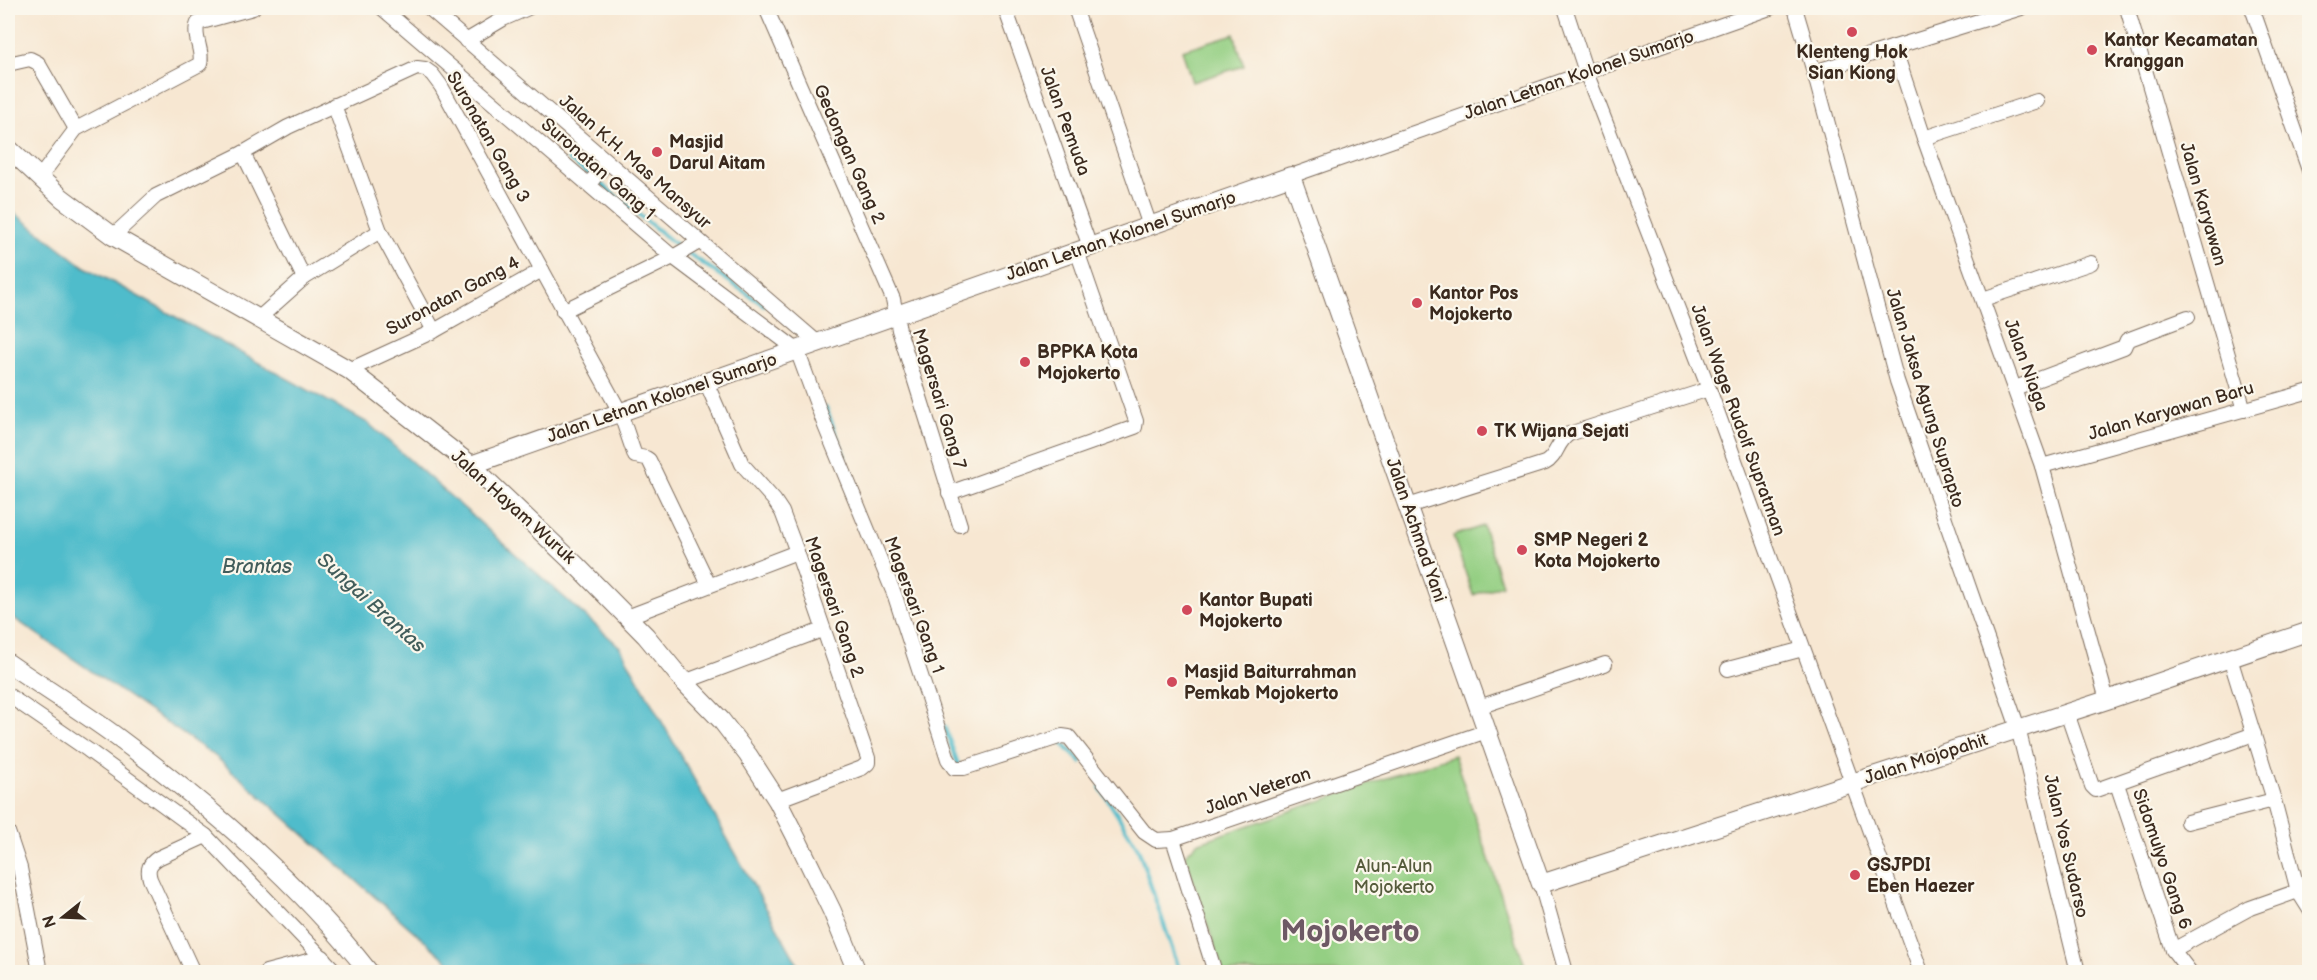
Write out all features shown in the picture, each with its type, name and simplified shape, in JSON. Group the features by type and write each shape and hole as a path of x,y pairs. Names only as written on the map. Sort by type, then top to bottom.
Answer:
{"main road":[{"name":"Jalan Hayam Wuruk","path":"8,148 62,198 112,236 349,370 471,465 577,566 721,720 782,799 857,972"},
{"name":"Jalan Letnan Kolonel Sumarjo","path":"471,465 620,412 709,388 799,355 818,343 1291,176"},
{"name":"Jalan Achmad Yani","path":"1291,176 1541,884"},
{"name":"Jalan Mojopahit","path":"1541,884 2107,700 2310,631"},
{"path":"8,663 115,736 195,797 258,852 341,936 369,972"}],"street":[{"path":"40,177 76,129 200,64 202,59 196,31 198,23 230,10 253,8"},
{"name":"Suronatan Gang 1","path":"382,8 592,180 676,256 799,355"},
{"name":"Jalan K.H. Mas Mansyur","path":"429,8 607,162 696,244 769,299 818,343"},
{"path":"466,41 503,19 528,8"},
{"name":"Gedongan Gang 2","path":"766,8 893,299 896,315"},
{"name":"Jalan Pemuda","path":"949,493 1135,427 1136,421 1084,249 1005,8"},
{"path":"1075,8 1150,226"},
{"name":"Jalan Wage Rudolf Supratman","path":"1565,8 1586,72 1708,389 1921,972"},
{"name":"Jalan Letnan Kolonel Sumarjo","path":"1291,176 1770,8"},
{"name":"Jalan Jaksa Agung Suprapto","path":"1795,8 1897,381 2018,728"},
{"path":"1814,72 2021,8"},
{"name":"Jalan Karyawan","path":"2127,8 2244,410"},
{"path":"2252,8 2310,173"},
{"name":"Jalan Niaga","path":"1894,47 1924,138 2042,466 2107,700"},
{"path":"8,64 34,59 76,129"},
{"name":"Suronatan Gang 3","path":"112,236 156,196 334,105 417,68 425,69 441,86 620,412 636,456 649,460 709,585"},
{"path":"1924,138 2037,101"},
{"path":"334,105 380,231 434,331"},
{"path":"243,153 304,278"},
{"path":"592,180 607,162"},
{"path":"258,319 304,278 380,231"},
{"path":"563,310 676,256 696,244"},
{"path":"1983,299 2091,263"},
{"name":"Suronatan Gang 4","path":"349,370 434,331 542,270"},
{"name":"Magersari Gang 7","path":"896,315 960,525"},
{"path":"2015,388 2124,347 2127,340 2188,317"},
{"name":"Magersari Gang 1","path":"799,355 825,426 895,596 948,759 954,768 964,768 1057,737 1069,737 1144,832 1156,840"},
{"name":"Magersari Gang 2","path":"709,388 742,465 778,505 797,552 868,763 862,768 782,799"},
{"path":"1408,506 1545,464 1550,461 1564,437 1569,434 1708,389"},
{"name":"Jalan Karyawan Baru","path":"2042,466 2310,391"},
{"path":"627,617 797,552"},
{"path":"684,682 822,630"},
{"path":"1728,669 1803,649"},
{"path":"2230,658 2274,800 2298,891 2310,910"},
{"path":"1479,707 1605,664"},
{"path":"8,695 88,750 206,837 336,972"},
{"name":"Sidomulyo Gang 6","path":"2067,713 2092,786 2099,790 2117,784 2173,950 2190,972"},
{"name":"Jalan Yos Sudarso","path":"2018,728 2078,972"},
{"name":"Jalan Veteran","path":"1156,840 1173,839 1487,731"},
{"path":"2117,784 2254,734"},
{"path":"2187,822 2274,800"},
{"path":"8,832 20,868 40,972"},
{"path":"193,972 150,879 148,869 158,858 206,837"},
{"path":"1173,839 1215,972"},
{"path":"1541,884 1566,972"},
{"path":"2173,950 2250,908 2298,891"},
{"path":"266,972 323,957"}],"green space":[{"path":"1234,34 1244,66 1192,82 1182,50"},
{"path":"1483,526 1502,585 1473,595 1453,536"},
{"name":"Alun-Alun Mojokerto","path":"1454,755 1527,972 1223,972 1185,855 1197,843"}],"water":[{"name":"Brantas","path":"8,208 85,267 368,423 620,647 802,972 460,972 215,756 8,614"}],"waterway":[{"path":"568,159 591,176"},
{"path":"597,181 680,248"},
{"path":"686,252 764,305"},
{"path":"826,408 845,457"},
{"path":"944,726 958,764"},
{"path":"1059,740 1081,762"},
{"path":"1100,787 1138,848 1180,972"}],"place":[{"name":"Klenteng Hok Sian Kiong","path":"1852,32"},
{"name":"Kantor Kecamatan Kranggan","path":"2092,50"},
{"name":"Masjid Darul Aitam","path":"657,152"},
{"name":"Kantor Pos Mojokerto","path":"1417,303"},
{"name":"BPPKA Kota Mojokerto","path":"1025,362"},
{"name":"TK Wijana Sejati","path":"1482,431"},
{"name":"SMP Negeri 2 Kota Mojokerto","path":"1522,550"},
{"name":"Kantor Bupati Mojokerto","path":"1187,610"},
{"name":"Masjid Baiturrahman Pemkab Mojokerto","path":"1172,682"},
{"name":"GSJPDI Eben Haezer","path":"1855,875"}],"district":[{"name":"Mojokerto","path":"1350,932"}],"water label":[{"name":"Sungai Brantas","path":"371,603"}]}
